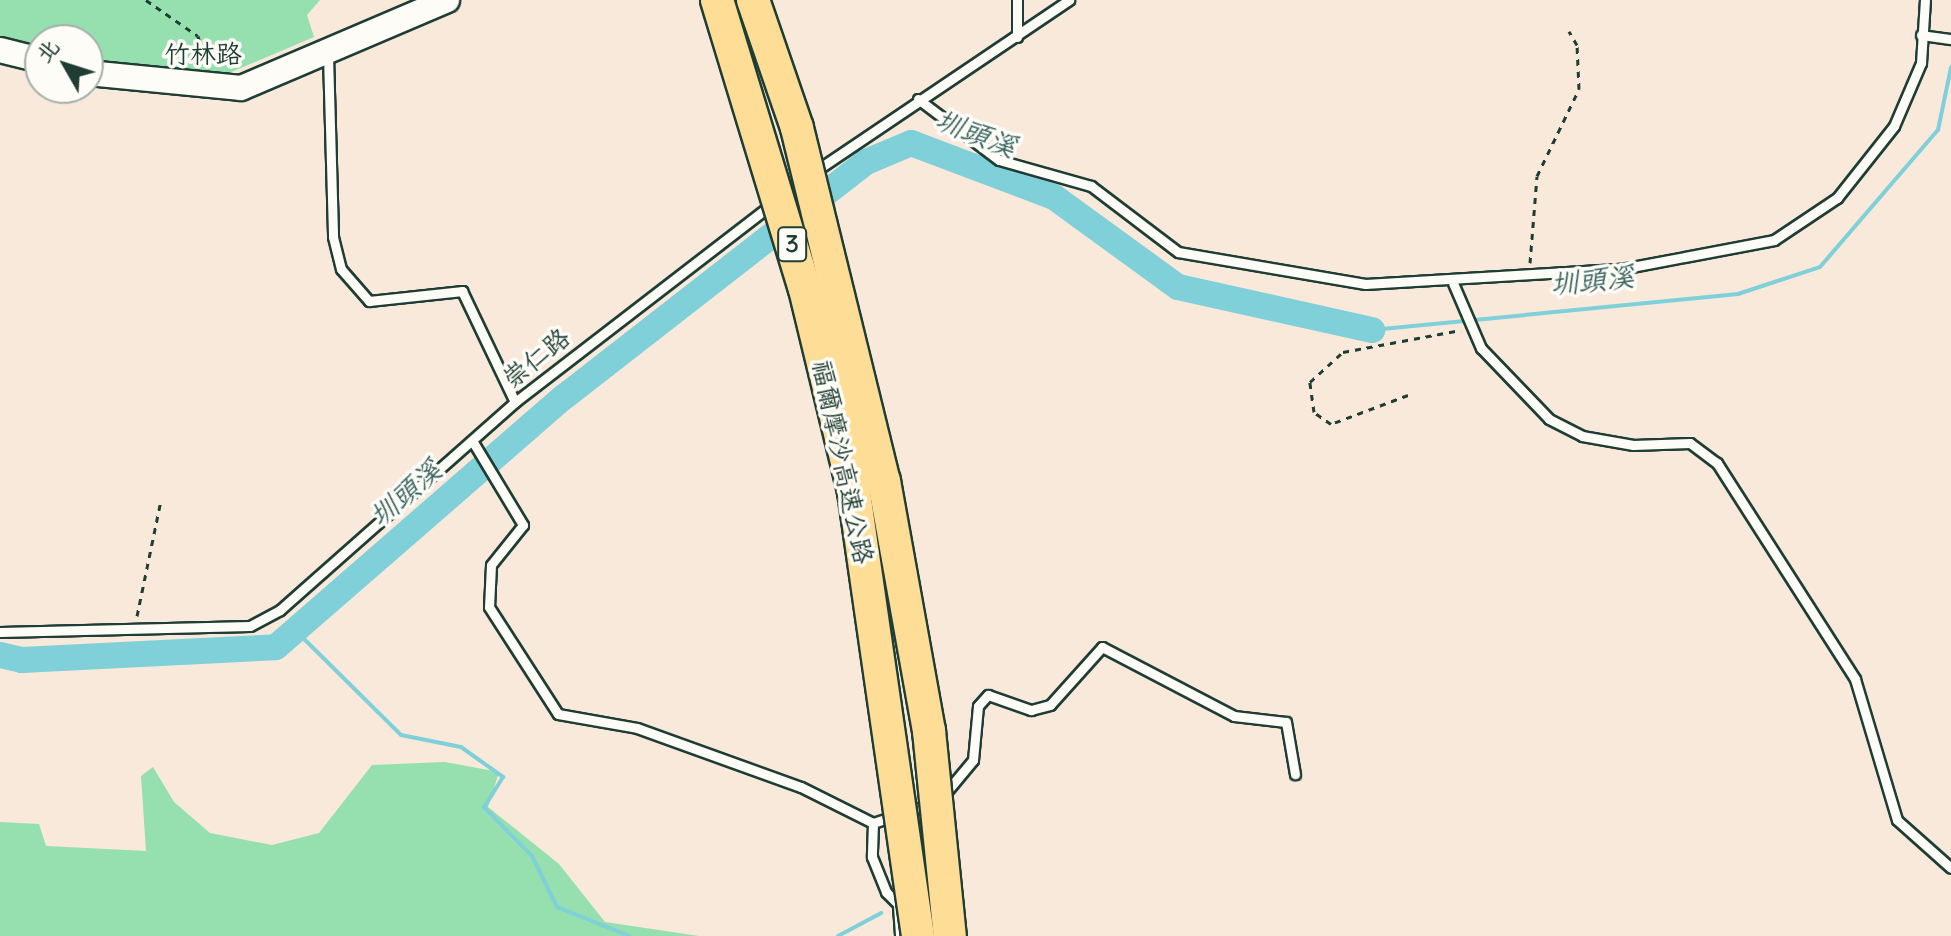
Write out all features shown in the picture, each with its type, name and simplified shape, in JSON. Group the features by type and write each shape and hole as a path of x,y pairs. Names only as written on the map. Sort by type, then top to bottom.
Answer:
{"highway":[{"name":"福爾摩沙高速公路","path":"717,0 805,289 854,492 918,936"},
{"name":"福爾摩沙高速公路","path":"753,0 797,128 884,481 929,731 950,936"}],"street":[{"name":"竹林路","path":"104,75 241,88 447,0"},
{"path":"0,50 24,56"}],"lane":[{"path":"1017,0 1017,37"},
{"name":"崇仁路","path":"0,632 135,632 250,626 280,610 473,445 515,402 918,99 1017,37 1069,0"},
{"path":"918,99 999,160 1091,186 1178,252 1365,284 1454,287 1707,258 1774,240 1837,198 1894,126 1921,63 1925,0"},
{"path":"1921,35 1951,39"},
{"path":"328,51 333,237 341,269 369,301 462,291 515,402"},
{"path":"1454,287 1467,326 1549,419 1582,436 1633,445 1690,443 1717,463 1855,679 1897,820 1951,868"},
{"path":"473,445 523,525 491,565 489,607 558,714 637,728 801,787 873,823 916,813 955,790 973,760 978,706 988,695 1031,710 1050,705 1102,647 1234,716 1286,722 1295,774"},
{"path":"873,823 872,857 898,906 900,936"},
{"path":"898,906 942,936"}],"path":[{"path":"146,0 198,36 212,86"},
{"path":"1529,276 1537,176 1579,89 1577,45 1569,31"},
{"path":"1408,395 1331,424 1314,412 1310,382 1343,352 1467,326"},
{"path":"135,632 161,500"}],"green space":[{"path":"0,0 320,0 307,15 314,37 222,76 104,61 104,24 24,24 24,44 0,39"},
{"path":"445,762 499,772 488,807 559,864 605,922 699,936 0,936 0,822 39,824 46,846 146,851 141,776 153,767 174,802 210,833 272,845 319,833 372,765"}],"waterway":[{"name":"圳頭溪","path":"1372,330 1738,294 1820,267 1938,130 1951,67"},
{"name":"圳頭溪","path":"0,655 22,660 276,647 564,397 866,162 911,143 1054,197 1178,287 1372,330"},
{"path":"295,630 401,735 461,747 503,777 484,807 532,856 557,907 629,936"},
{"path":"838,936 881,913"}]}
